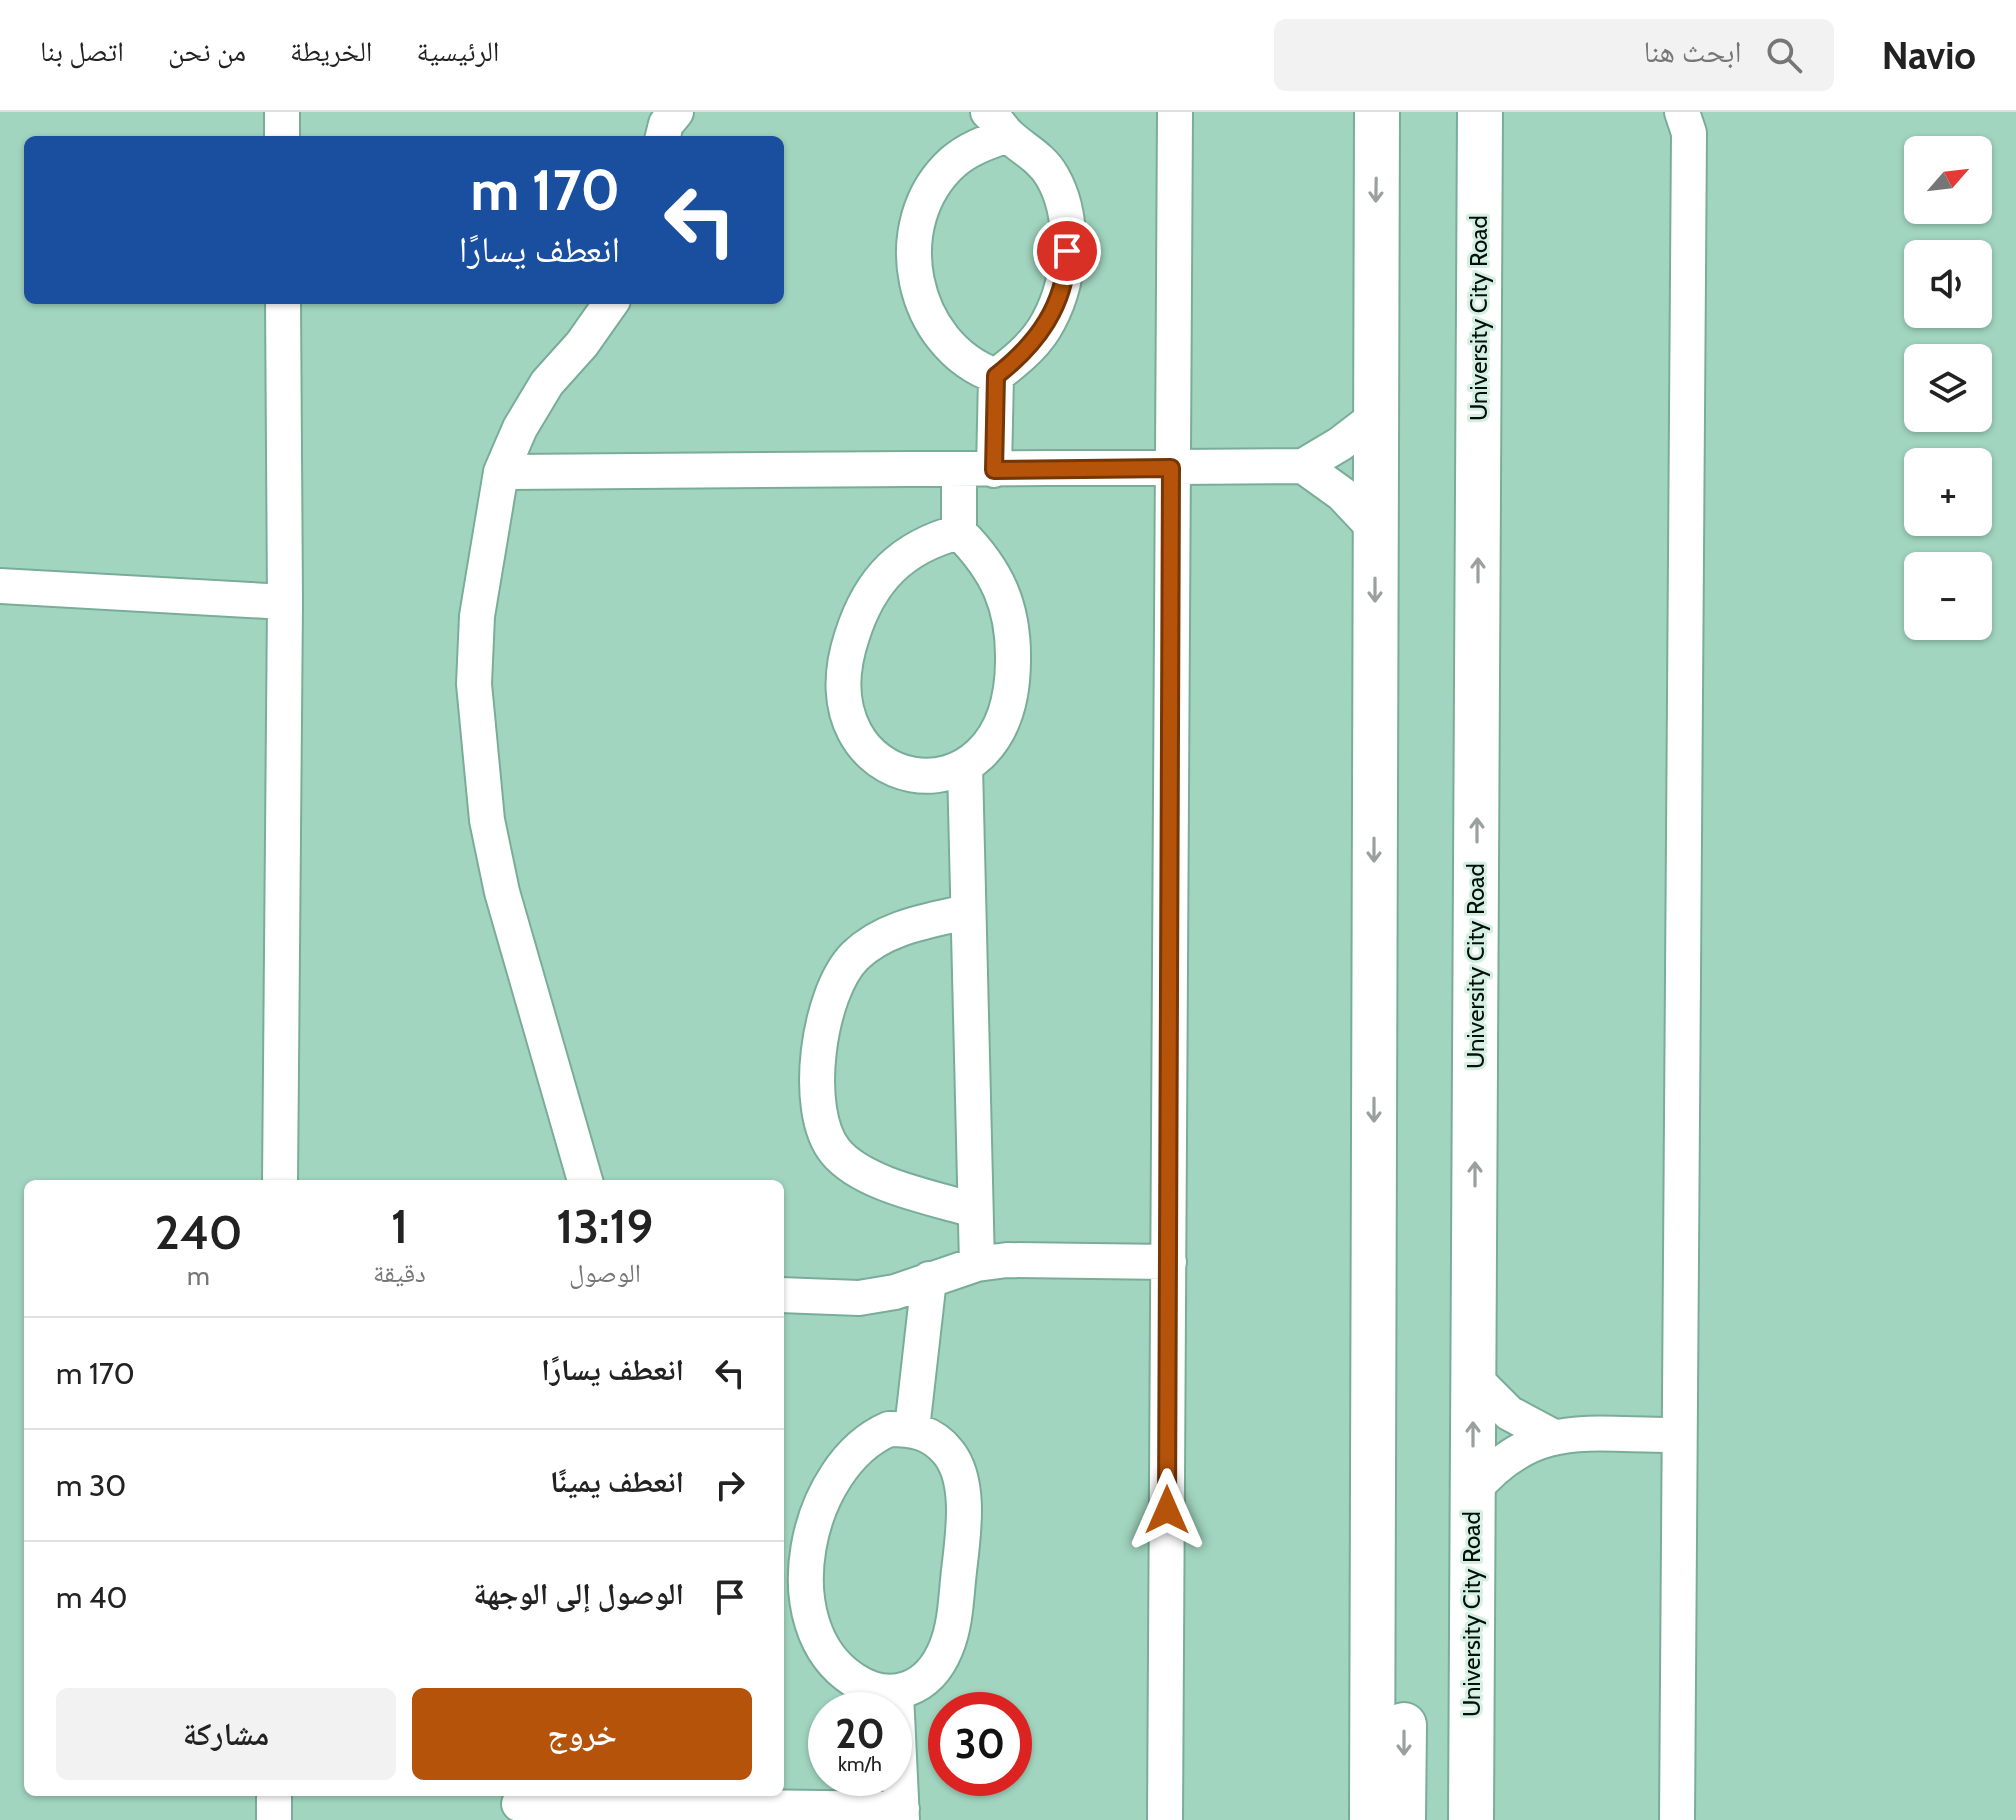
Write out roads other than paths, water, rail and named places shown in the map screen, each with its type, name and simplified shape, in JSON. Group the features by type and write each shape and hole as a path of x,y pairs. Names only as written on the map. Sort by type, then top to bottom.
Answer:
{"main road":[{"path":"1372,1820 1377,112"},
{"name":"University City Road","path":"1471,1820 1480,112"},
{"path":"1374,1676 1395,1699 1403,1718 1403,1820"}],"street":[{"path":"282,112 282,136"},
{"path":"663,136 666,124 676,112"},
{"path":"1165,1820 1175,112"},
{"path":"1677,1820 1689,133 1682,112"},
{"path":"994,470 996,376 1022,355 1043,330 1058,300 1067,267 1064,204 1052,176 1033,152 998,123 978,145 952,163 932,188 920,218 915,255 917,288 928,319 946,346 971,368 996,376"},
{"path":"280,1180 285,602 283,304"},
{"path":"585,1180 502,892 487,820 474,684 477,616 501,472 520,428 547,383 582,344 610,304"},
{"path":"501,472 959,471 1303,466 1340,444 1374,418"},
{"path":"1303,466 1342,494 1375,529"},
{"path":"959,471 959,532 986,559 1005,597 1014,637 1009,711 992,743 965,767 930,778 896,771 868,752 848,723 842,689 846,653 857,620 873,589 896,562 926,541 959,532"},
{"path":"0,586 285,602"},
{"path":"965,767 977,1264"},
{"path":"967,912 906,927 878,939 854,957 837,982 827,1011 817,1102 822,1128 835,1152 856,1170 974,1210"},
{"path":"784,1295 859,1298 895,1292 977,1264 1021,1260 1169,1262"},
{"path":"912,1429 929,1279"},
{"path":"1474,1378 1509,1413 1552,1436"},
{"path":"886,1692 866,1688 840,1671 822,1646 812,1613 807,1567 817,1512 831,1481 851,1454 868,1438 889,1429 912,1429 934,1438 950,1454 963,1501 963,1539 946,1649 935,1668 918,1684 900,1692"},
{"path":"1473,1491 1508,1455 1552,1436 1678,1435"},
{"path":"274,1796 274,1820"},
{"path":"518,1805 902,1814"}]}
